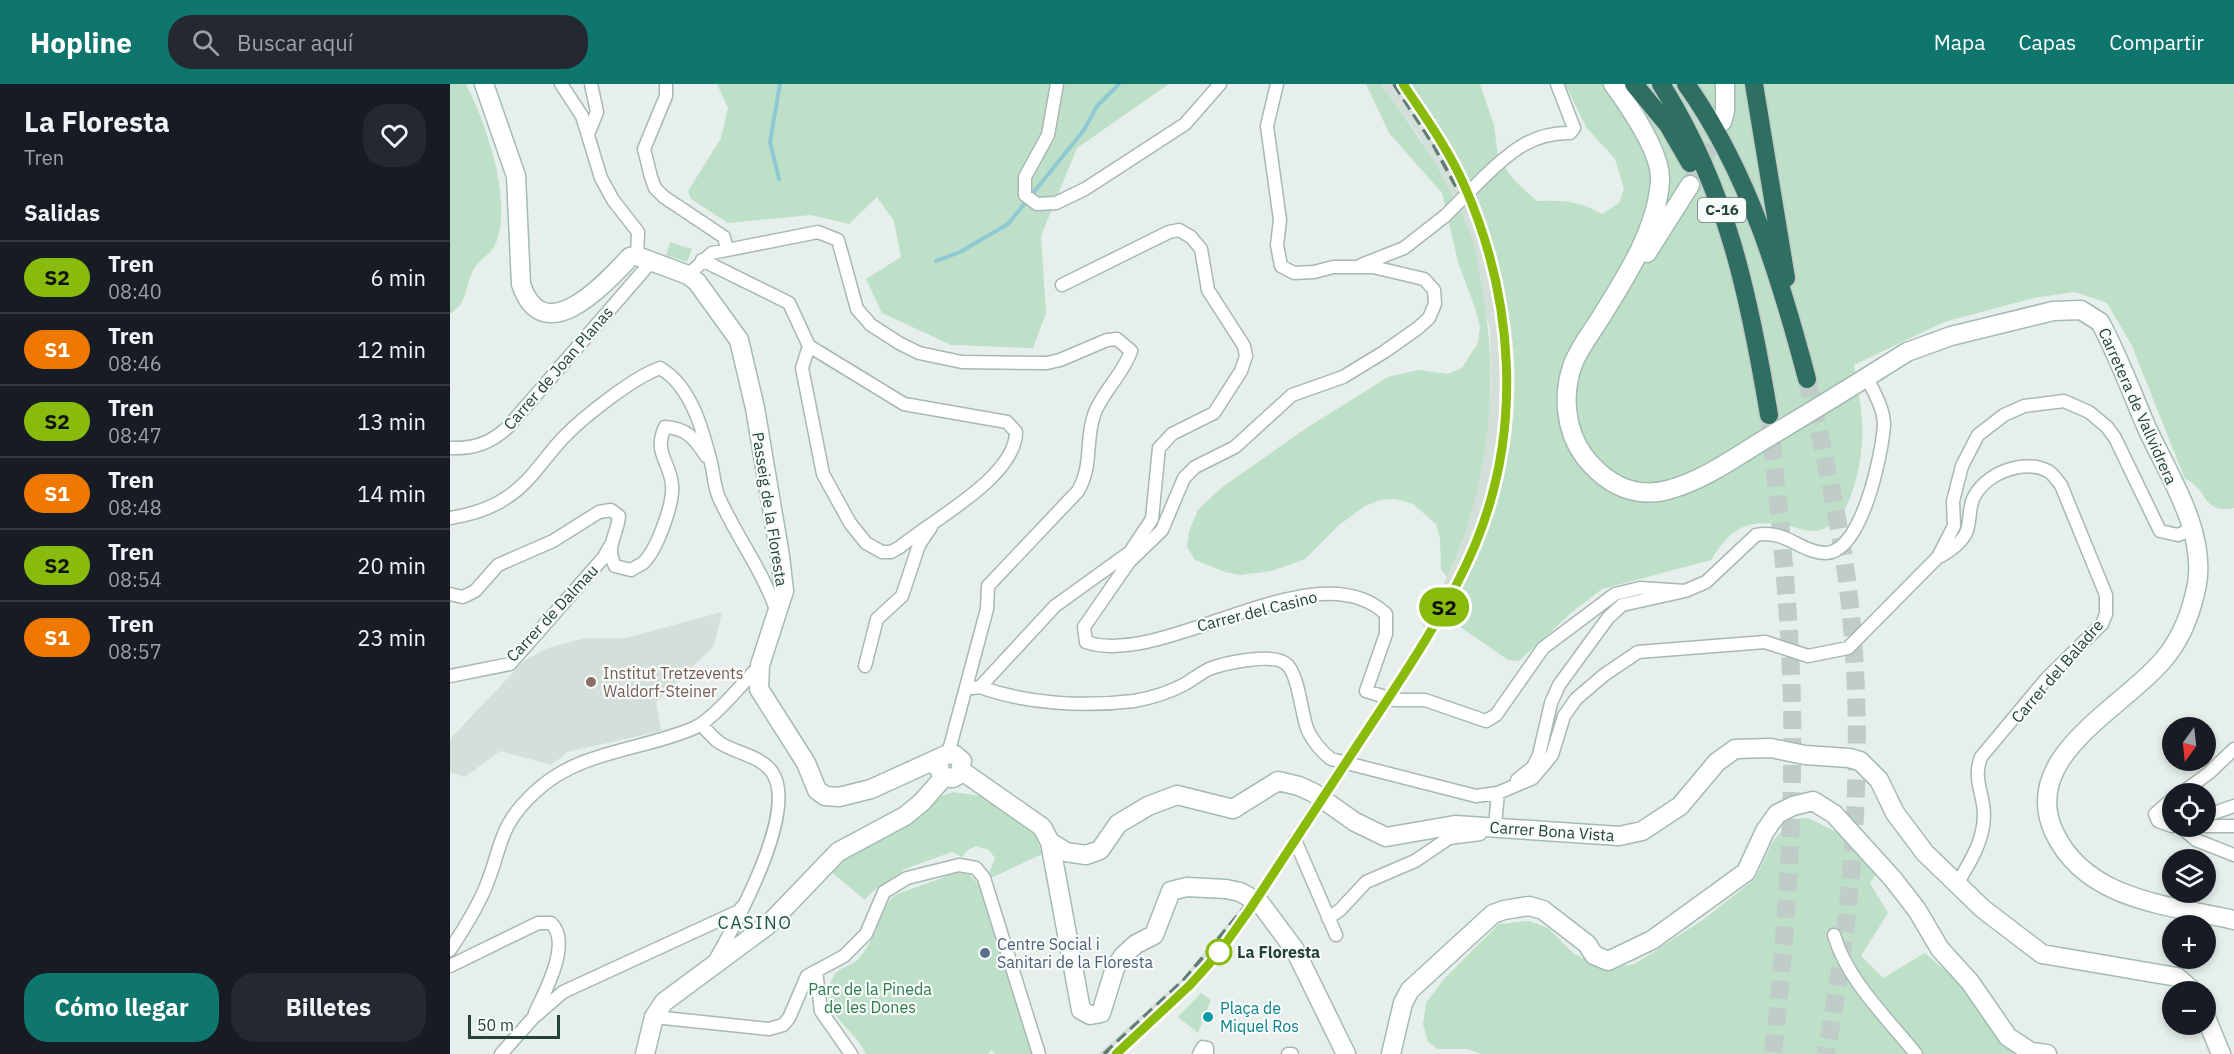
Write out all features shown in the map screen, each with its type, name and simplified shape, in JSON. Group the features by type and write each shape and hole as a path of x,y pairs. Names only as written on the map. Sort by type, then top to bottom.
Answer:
{"highway":[{"path":"1634,84 1685,151 1714,219 1757,345"},
{"name":"C-16","path":"1661,84 1697,150 1723,212 1747,292 1769,416"},
{"name":"C-16","path":"1686,84 1700,103 1746,186 1794,330 1807,380"},
{"path":"1754,84 1794,330"}],"street":[{"path":"484,84 516,176 521,284 526,299 535,309 549,313 573,307 606,283 630,256 688,275 712,253 818,231 838,240 855,302 863,318 899,343 936,358 962,362 1047,363 1060,360 1107,340 1117,339 1131,351 1120,376 1093,416 1087,475 1078,491 988,586 987,609 944,763 922,802 905,816 838,852 782,913 674,993 654,1017 645,1054"},
{"path":"561,84 582,116 589,132 593,158 601,178 613,200 638,232 644,259"},
{"path":"589,132 595,123 597,112 591,84"},
{"path":"666,84 666,96 644,149 655,188 664,197 724,237 727,250"},
{"path":"1057,84 1048,135 1025,177 1025,195 1036,204 1056,203 1140,155 1185,124 1220,84"},
{"path":"1277,84 1267,126 1280,220 1277,245 1281,266 1294,273 1358,266 1404,248 1445,216 1510,153 1534,138 1555,133 1570,133 1574,128 1572,120 1557,84"},
{"name":"Carretera de Vallvidrera","path":"1613,84 1641,128 1660,177 1659,196 1650,224 1616,292 1573,365 1566,403 1573,434 1584,455 1599,473 1623,488 1640,492 1660,491 1688,483 1739,455 1907,352 1951,336 2053,311 2073,309 2088,313 2100,322 2192,530 2198,573 2192,608 2184,630 2167,656 2150,675 2064,754 2050,780 2047,810 2049,822 2064,850 2085,872 2104,885 2129,896 2234,920"},
{"path":"1722,122 1725,111 1725,84"},
{"name":"Carretera de Vallvidrera","path":"1616,292 1641,261 1690,185 1677,188 1660,177"},
{"path":"1062,285 1169,232 1179,230 1191,237 1201,249 1208,290 1244,346 1246,356 1241,371 1214,412 1172,434 1159,448 1152,519 1129,557"},
{"name":"Carrer de Joan Planas","path":"450,448 480,445 495,439 508,427 644,259"},
{"path":"702,260 789,303 809,345 896,401 914,407 1000,419 1013,426 1016,432 1015,445 1007,461 968,497 891,552 882,552 858,536 823,474 802,368 809,345"},
{"path":"980,687 1055,606 1129,557 1162,530 1184,478 1195,467 1235,447 1292,395 1343,377 1393,346 1429,318 1435,304 1434,290 1424,279 1358,266"},
{"name":"Passeig de la Floresta","path":"688,275 697,282 739,340 780,556 784,591 760,665 759,689 806,763 817,790 825,796 839,797 871,789 944,763"},
{"path":"450,518 469,515 506,499 526,481 565,437 632,383 660,368 669,373 683,392 702,428 719,500 766,582 777,614"},
{"path":"1328,918 1340,910 1366,882 1415,861 1449,838 1483,834 1490,826 1498,793 1533,767 1539,755 1551,703 1559,685 1583,648 1622,605 1685,591 1717,574 1756,536 1765,533 1784,536 1825,553 1837,550 1845,544 1861,519 1884,423 1879,403 1865,379"},
{"path":"966,690 980,687 1013,697 1038,700 1133,701 1164,694 1208,670 1270,658 1285,663 1293,672 1308,730 1318,749 1331,759 1476,796 1498,793 1533,778 1541,771 1552,755 1564,716 1576,699 1604,675 1638,652 1765,642 1808,656 1848,648 1938,557 1954,526 1956,483 1978,435 2004,414 2024,406 2064,401 2077,406 2107,427 2121,450 2160,531 2178,535 2192,530"},
{"path":"610,546 615,566 631,570 644,562 658,538 673,498 672,483 659,440 665,427 679,428 693,436 711,465"},
{"name":"Carrer del Baladre","path":"1938,557 1953,549 1966,534 1973,498 1983,486 2008,470 2023,466 2036,468 2049,472 2061,484 2106,595 2106,614 2102,624 2047,678 1981,757 1977,769 1983,804 1980,839 1957,884"},
{"name":"Carrer de Dalmau","path":"450,594 463,597 475,591 498,565 553,541 599,512 611,510 620,516 618,532 604,557 510,664 450,676"},
{"path":"865,666 877,619 902,596 919,545 935,521"},
{"name":"Carrer del Casino","path":"1129,557 1084,627 1086,642 1108,647 1147,641 1228,615 1296,599 1327,593 1352,596 1368,600 1386,614 1386,634 1366,691 1395,700 1425,700 1486,721 1496,715 1543,648 1615,594 1640,588 1685,591"},
{"path":"450,950 484,889 500,839 509,821 537,790 555,775 580,762 700,724 760,665"},
{"path":"700,724 719,742 766,766 774,774 779,792 777,815 762,868 712,965"},
{"name":"Carrer Bona Vista","path":"1050,842 1066,852 1086,855 1100,850 1119,824 1148,806 1177,795 1233,809 1278,781 1306,789 1355,822 1386,837 1397,837 1446,825 1490,826 1595,837 1619,836 1642,831 1680,806 1717,762 1735,749 1771,748 1805,755 1838,756 1860,761 1871,772 1895,813 1925,853 1992,916 2042,954 2177,977 2181,981"},
{"path":"2195,783 2234,749"},
{"path":"944,763 959,758 963,765 962,771 1042,827 1050,842 1081,1010 1090,1015 1101,1013 1115,968 1129,950 1154,935 1172,891 1187,887 1226,889 1239,892 1260,903 1295,950 1346,1054"},
{"path":"1390,1054 1403,1003 1410,990 1492,914 1529,906 1543,910 1587,944 1594,955 1608,961 1652,940 1746,872 1765,831 1777,814 1793,806 1813,801 1834,814 1893,879 1917,910 1940,949 1970,982 2008,1037 2031,1052 2047,1054"},
{"path":"2216,812 2234,806"},
{"path":"2162,808 2155,814 2158,821 2162,822"},
{"path":"2216,826 2234,826"},
{"path":"2192,837 2234,855"},
{"path":"1295,840 1336,935"},
{"path":"654,1017 769,1029 783,1025 789,1018 807,976 844,956 866,934 884,892 907,878 959,865 971,866 979,870 984,878 1039,1054"},
{"path":"501,1054 533,1018 563,992 739,911 746,901"},
{"path":"450,966 538,923 551,923 558,935 558,953 533,1018 514,1054"},
{"path":"1834,935 1839,953 1849,970 1916,1054"},
{"path":"816,971 821,1011 852,1054"},
{"path":"2213,1035 2221,1054"}],"shaded area":[{"path":"1381,84 1409,84 1452,147 1480,210 1495,256 1511,330 1514,393 1505,476 1487,538 1458,598 1436,634 1422,626 1447,577 1470,519 1481,472 1491,391 1490,328 1453,196 1419,136"},
{"name":"Institut Tretzevents Waldorf-Steiner","path":"722,612 714,646 656,702 661,731 567,752 552,765 500,751 465,777 450,772 450,739 524,661 548,648 584,638 626,638"},
{"path":"1243,905 1251,911 1227,946 1193,986 1121,1054 1098,1054 1182,979"}],"green space":[{"path":"450,84 466,84 482,119 495,162 501,206 496,243 475,267 463,299 450,314"},
{"path":"717,84 1169,84 1077,148 1041,236 1046,313 1033,348 951,345 882,313 866,279 901,257 894,221 877,197 849,224 811,215 728,223 691,199 688,191 721,138 728,108"},
{"path":"1366,84 1381,84 1419,138 1453,195 1475,248 1489,342 1490,402 1483,461 1470,518 1447,577 1441,569 1440,539 1436,524 1413,504 1396,499 1380,500 1365,506 1339,525 1305,559 1272,571 1240,575 1225,572 1195,560 1187,547 1189,531 1198,510 1221,488 1305,429 1388,377 1418,370 1448,374 1462,368 1478,343 1480,327 1458,262 1442,193 1389,133"},
{"path":"1409,84 1480,84 1494,125 1498,157 1514,180 1537,201 1571,202 1602,214 1619,203 1624,189 1615,159 1586,127 1565,84 2234,84 2234,508 2216,508 2206,500 2198,488 2185,479 2132,346 2107,303 2075,292 2034,298 1944,322 1854,365 1862,423 1859,468 1851,497 1844,510 1836,521 1826,528 1810,531 1764,523 1744,527 1727,539 1711,560 1602,589 1571,613 1519,661 1508,660 1446,617 1480,550 1503,479 1514,404 1511,329 1481,210 1461,163 1448,140"},
{"path":"670,242 692,249 687,262 666,255"},
{"path":"953,792 981,796 1027,827 1036,835 1042,854 991,878 989,874 995,858 989,850 976,846 962,857 952,852 902,870 903,875 877,888 865,900 829,870 838,861 916,817 942,796"},
{"path":"1808,818 1841,834 1877,873 1870,883 1888,913 1861,956 1883,978 1925,953 1964,987 1981,1007 1993,1031 2015,1054 1481,1054 1467,1049 1438,1049 1428,1042 1423,1024 1426,1003 1444,979 1499,924 1529,921 1548,928 1573,953 1603,969 1635,964 1704,919 1755,879 1773,841 1793,819"},
{"name":"Parc de la Pineda de les Dones","path":"958,872 969,874 979,885 1033,1054 995,1054 991,1050 988,1054 866,1054 831,1008 828,998 829,987 835,974 862,954 873,938 886,906 895,895"},
{"path":"1201,993 1211,1000 1198,1033 1178,1017"}],"waterway":[{"path":"779,179 770,142 780,84"},
{"path":"936,261 960,252 1008,224 1084,130 1097,106 1119,84"}],"tunnel":[{"path":"1690,185 1722,122"},
{"path":"1807,379 1829,479 1847,580 1856,698 1857,758 1851,877 1826,1054"},
{"path":"1769,415 1786,596 1792,705 1792,792 1788,880 1773,1054"}],"railway":[{"path":"1394,84 1433,144 1458,190"},
{"path":"1432,631 1475,545 1490,503 1500,460 1505,417 1506,373 1497,285 1486,243 1471,201"},
{"path":"1104,1054 1184,980 1245,907"}],"train":[{"name":"S2","path":"1116,1054 1190,985 1218,954 1250,909 1432,630 1475,543 1490,500 1500,454 1505,415 1507,357 1501,299 1482,228 1464,185 1440,140 1403,84"}],"place":[{"name":"Institut Tretzevents Waldorf-Steiner","path":"591,682"},
{"name":"La Floresta","path":"1219,952"},
{"name":"Centre Social i Sanitari de la Floresta","path":"985,953"},
{"name":"Plaça de Miquel Ros","path":"1208,1017"}],"district":[{"name":"CASINO","path":"755,923"}]}
